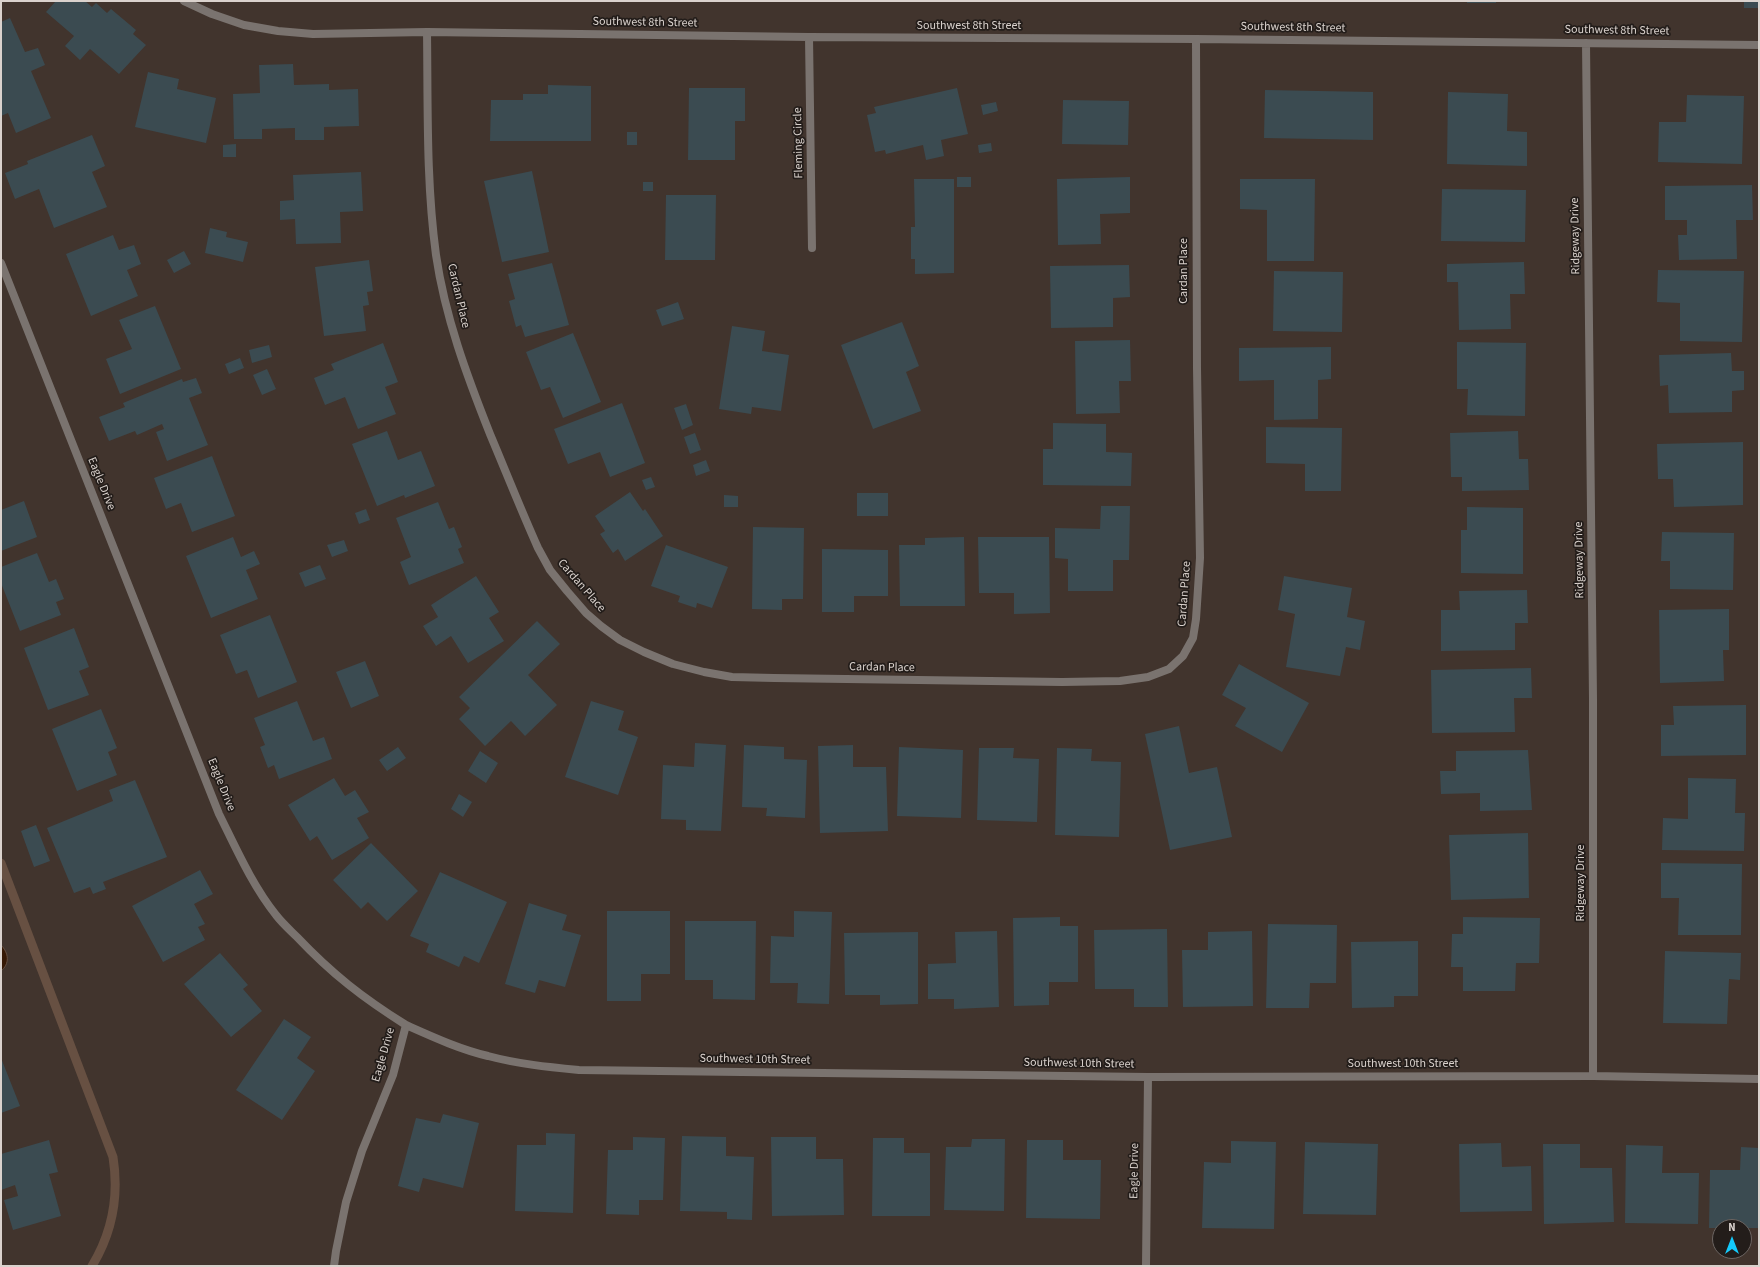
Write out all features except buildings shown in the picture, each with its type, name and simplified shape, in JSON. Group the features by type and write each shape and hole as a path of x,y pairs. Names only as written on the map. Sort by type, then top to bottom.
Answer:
{"street":[{"name":"Southwest 8th Street","path":"184,1 212,14 244,25 278,31 313,34 426,32 809,37 1196,39 1759,45"},
{"name":"Cardan Place","path":"426,32 428,147 432,212 436,256 450,323 466,374 538,548 550,570 586,613 620,640 644,652 673,664 732,677 1062,682 1120,682 1148,677 1169,669 1183,656 1193,638 1196,619 1200,558 1197,368 1196,39"},
{"name":"Fleming Circle","path":"809,37 812,248"},
{"name":"Ridgeway Drive","path":"1586,43 1593,699 1594,1076"},
{"name":"Eagle Drive","path":"1,263 219,814 243,864 276,915 316,956 354,990 406,1025 393,1075 362,1151 346,1202 334,1266"},
{"name":"Southwest 10th Street","path":"406,1025 446,1043 488,1056 532,1065 579,1070 1148,1077 1594,1076 1759,1080"},
{"name":"Eagle Drive","path":"1146,1266 1148,1077"}],"shaded area":[{"path":"1,945 6,951 7,962 1,971"}],"waterway":[{"path":"1,863 113,1157 115,1185 112,1213 105,1240 92,1266"}]}
